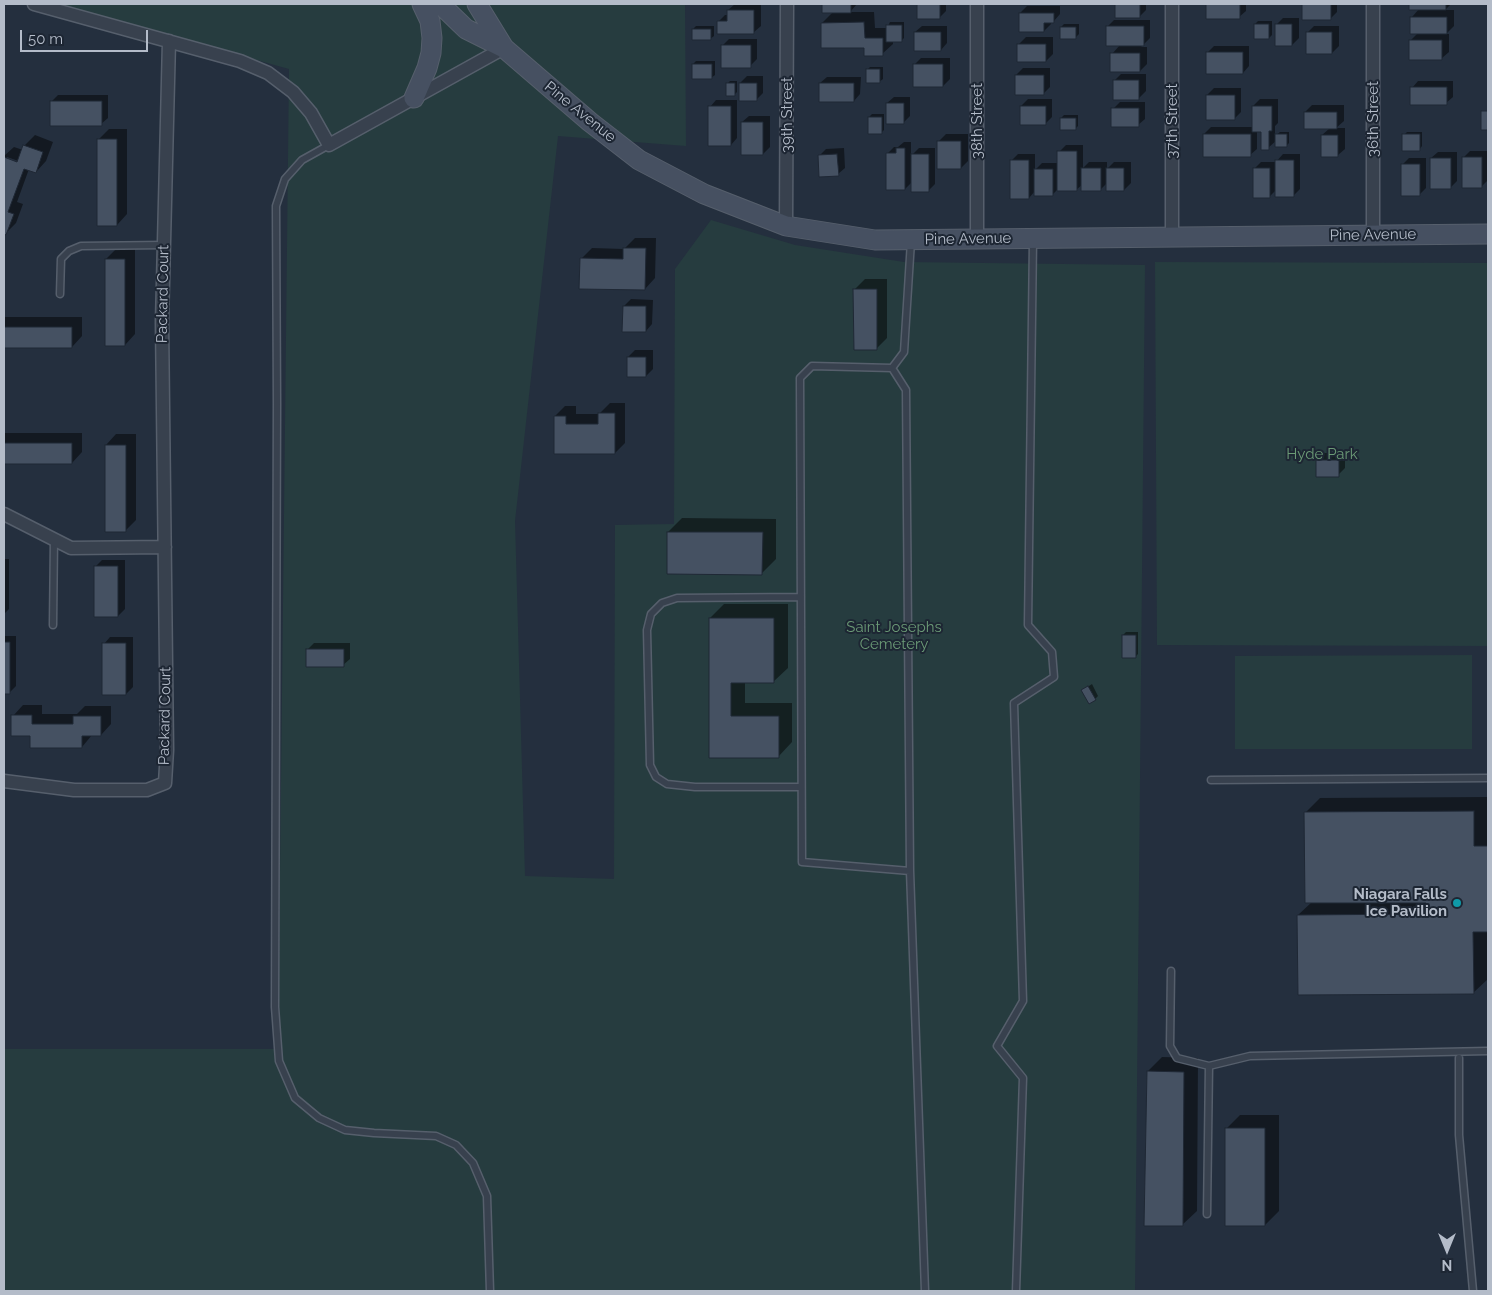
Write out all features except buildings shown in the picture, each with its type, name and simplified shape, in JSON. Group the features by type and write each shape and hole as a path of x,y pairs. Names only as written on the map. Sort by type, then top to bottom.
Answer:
{"main road":[{"path":"414,98 427,68 431,53 430,21 422,4"},
{"path":"440,4 466,29 504,48"},
{"path":"477,4 504,48"},
{"name":"Pine Avenue","path":"504,48 590,122 639,160 704,194 786,226 875,240 1488,234"}],"street":[{"path":"34,4 240,61 268,73 293,92 311,113 329,144 504,48"},
{"name":"39th Street","path":"786,226 787,4"},
{"name":"38th Street","path":"977,4 977,238"},
{"name":"37th Street","path":"1172,4 1172,238"},
{"name":"36th Street","path":"1373,4 1373,235"},
{"name":"Packard Court","path":"4,781 74,790 147,790 165,783 167,750 162,322 169,41"},
{"path":"4,514 71,548 165,547"}],"lane":[{"path":"329,144 302,160 290,173 285,179 276,206 275,1007 279,1062 295,1098 319,1118 345,1130 436,1136 462,1151 473,1163 487,1196 490,1291"},
{"path":"1016,1291 1023,1078 997,1046 1023,1001 1014,703 1054,677 1052,652 1028,625 1033,238"},
{"path":"892,368 904,352 911,239"},
{"path":"60,294 61,260 69,251 80,246 164,245"},
{"path":"892,368 812,366 800,378 802,862 910,871"},
{"path":"892,368 906,390 910,871 925,1291"},
{"path":"53,625 54,539"},
{"path":"801,597 677,598 662,603 651,614 647,630 650,765 656,777 667,784 695,787 801,787"},
{"path":"1211,780 1488,778"},
{"path":"1171,971 1170,1046 1177,1058 1209,1066 1250,1056 1488,1051"},
{"path":"1459,1058 1459,1135 1473,1291"},
{"path":"1207,1214 1209,1066"}],"green space":[{"name":"Saint Josephs Cemetery","path":"54,4 685,4 686,146 558,136 515,521 525,876 614,879 615,525 674,524 675,269 711,220 795,245 904,262 1145,265 1135,1291 4,1291 4,1049 278,1049 289,69"},
{"name":"Hyde Park","path":"1155,262 1488,263 1488,646 1157,645"},
{"path":"1472,655 1472,749 1235,749 1235,656"}],"place":[{"name":"Niagara Falls Ice Pavilion","path":"1457,903"}]}
